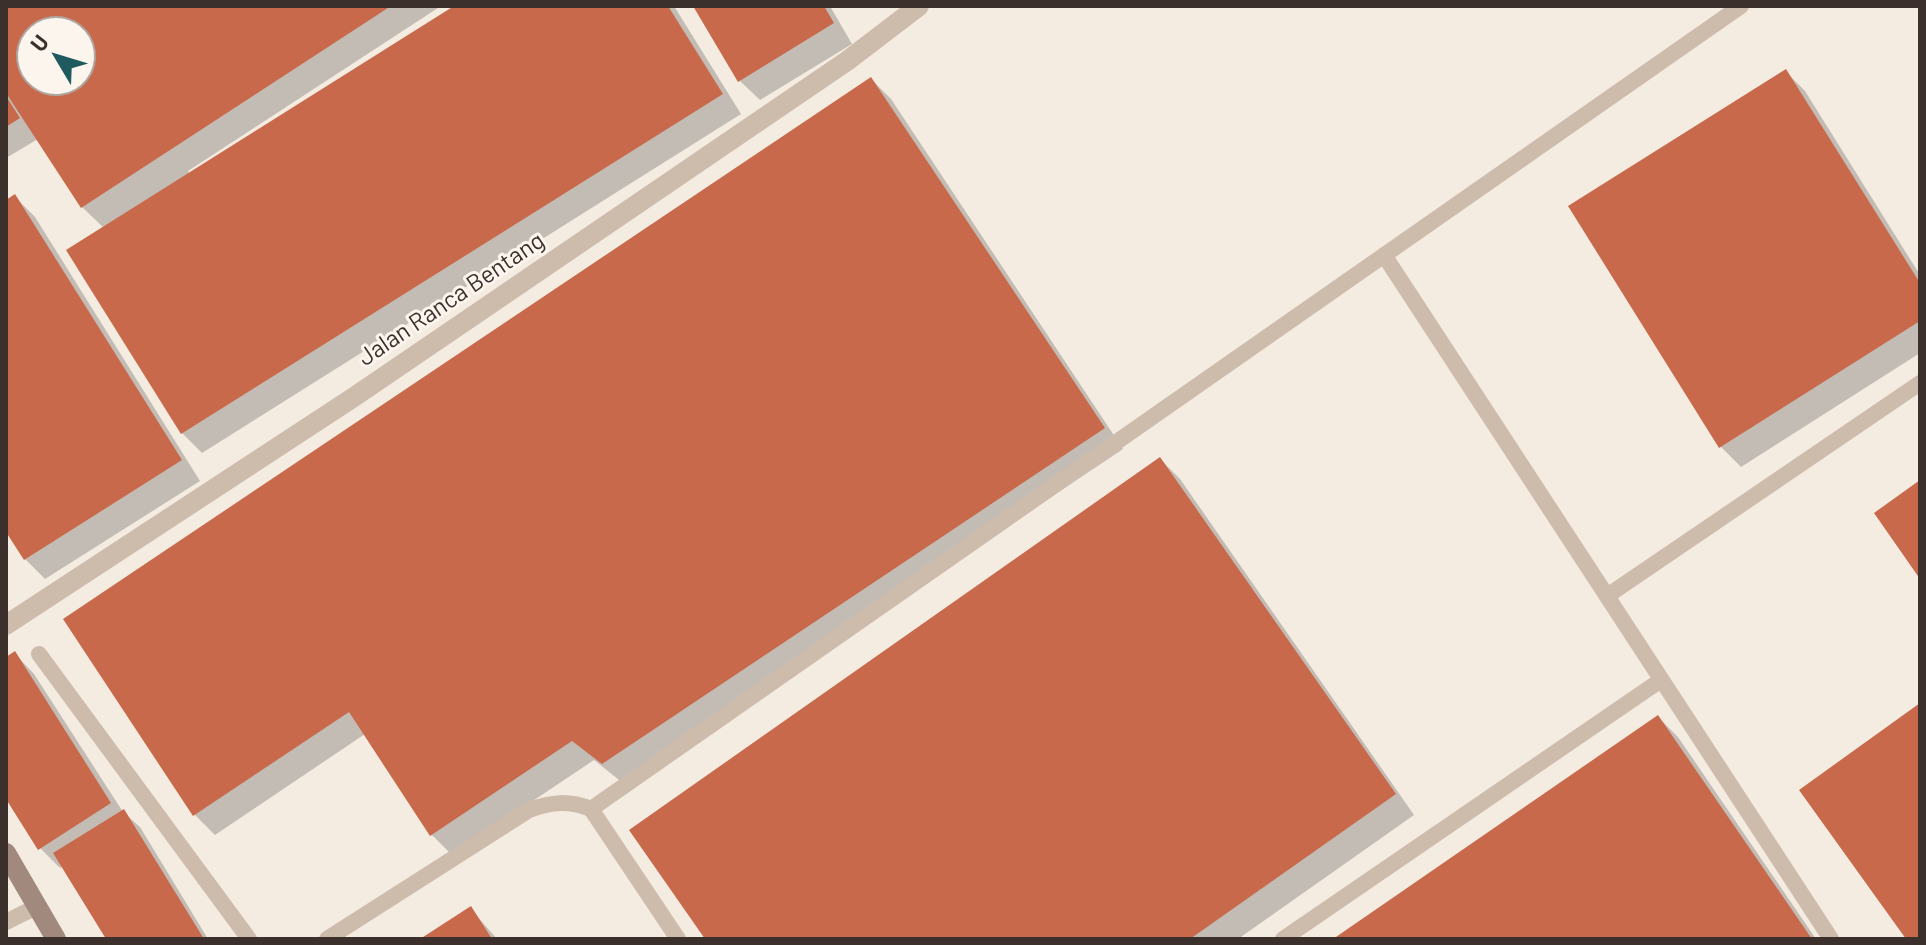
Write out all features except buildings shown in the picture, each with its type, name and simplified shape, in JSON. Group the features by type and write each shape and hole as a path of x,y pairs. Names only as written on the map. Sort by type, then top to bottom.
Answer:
{"main road":[{"path":"6,853 56,939"}],"street":[{"name":"Jalan Ranca Bentang","path":"6,625 354,397 847,61 919,6"}],"lane":[{"path":"591,809 1741,6"},
{"path":"1384,255 1831,939"},
{"path":"1607,596 1920,383"},
{"path":"39,654 249,939"},
{"path":"1283,939 1661,680"},
{"path":"327,939 529,810 553,802 573,802 591,809 678,939"},
{"path":"6,922 38,906"}]}
